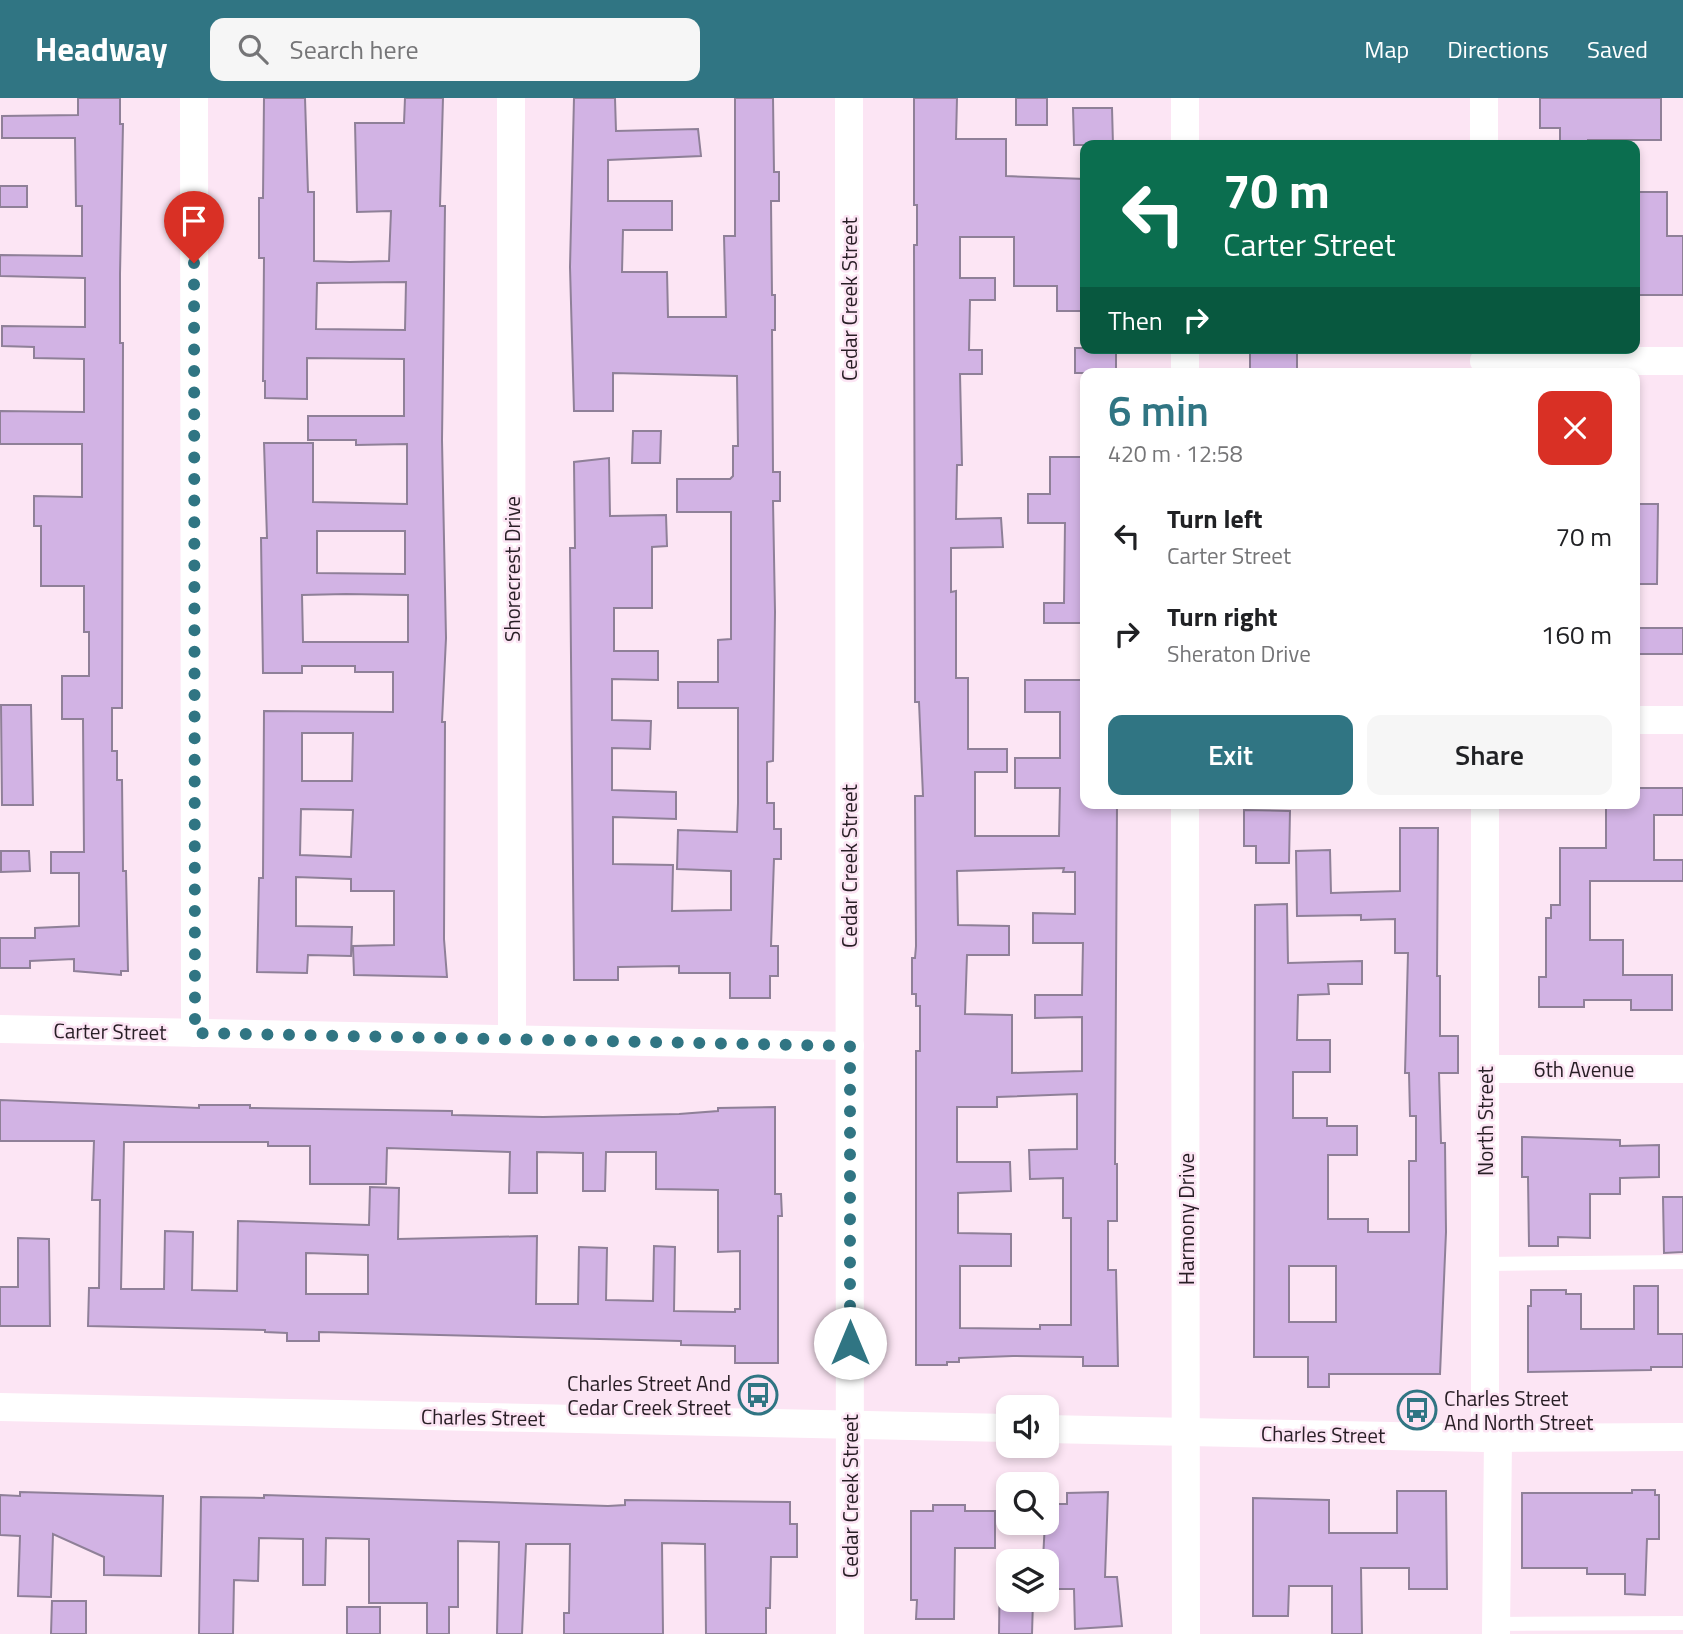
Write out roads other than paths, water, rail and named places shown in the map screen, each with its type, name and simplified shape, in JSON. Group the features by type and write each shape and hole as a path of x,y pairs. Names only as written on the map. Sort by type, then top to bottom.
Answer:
{"street":[{"path":"194,98 195,1033"},
{"name":"Shorecrest Drive","path":"512,98 512,1039"},
{"name":"Cedar Creek Street","path":"849,98 850,1634"},
{"path":"1185,98 1185,140"},
{"path":"1484,98 1484,140"},
{"path":"1484,361 1683,361"},
{"path":"1640,720 1683,720"},
{"name":"Harmony Drive","path":"1185,809 1186,1634"},
{"name":"North Street","path":"1485,809 1486,1264 1496,1629"},
{"name":"Carter Street","path":"0,1029 850,1046"},
{"name":"6th Avenue","path":"1485,1069 1683,1069"},
{"name":"Charles Street","path":"0,1407 996,1428"},
{"name":"Charles Street","path":"1059,1429 1491,1438 1683,1437"}],"lane":[{"path":"1486,1264 1683,1262"},
{"path":"1496,1629 1683,1623"}],"place":[{"name":"Charles Street And Cedar Creek Street","path":"758,1395"},
{"name":"Charles Street And North Street","path":"1417,1410"}]}
